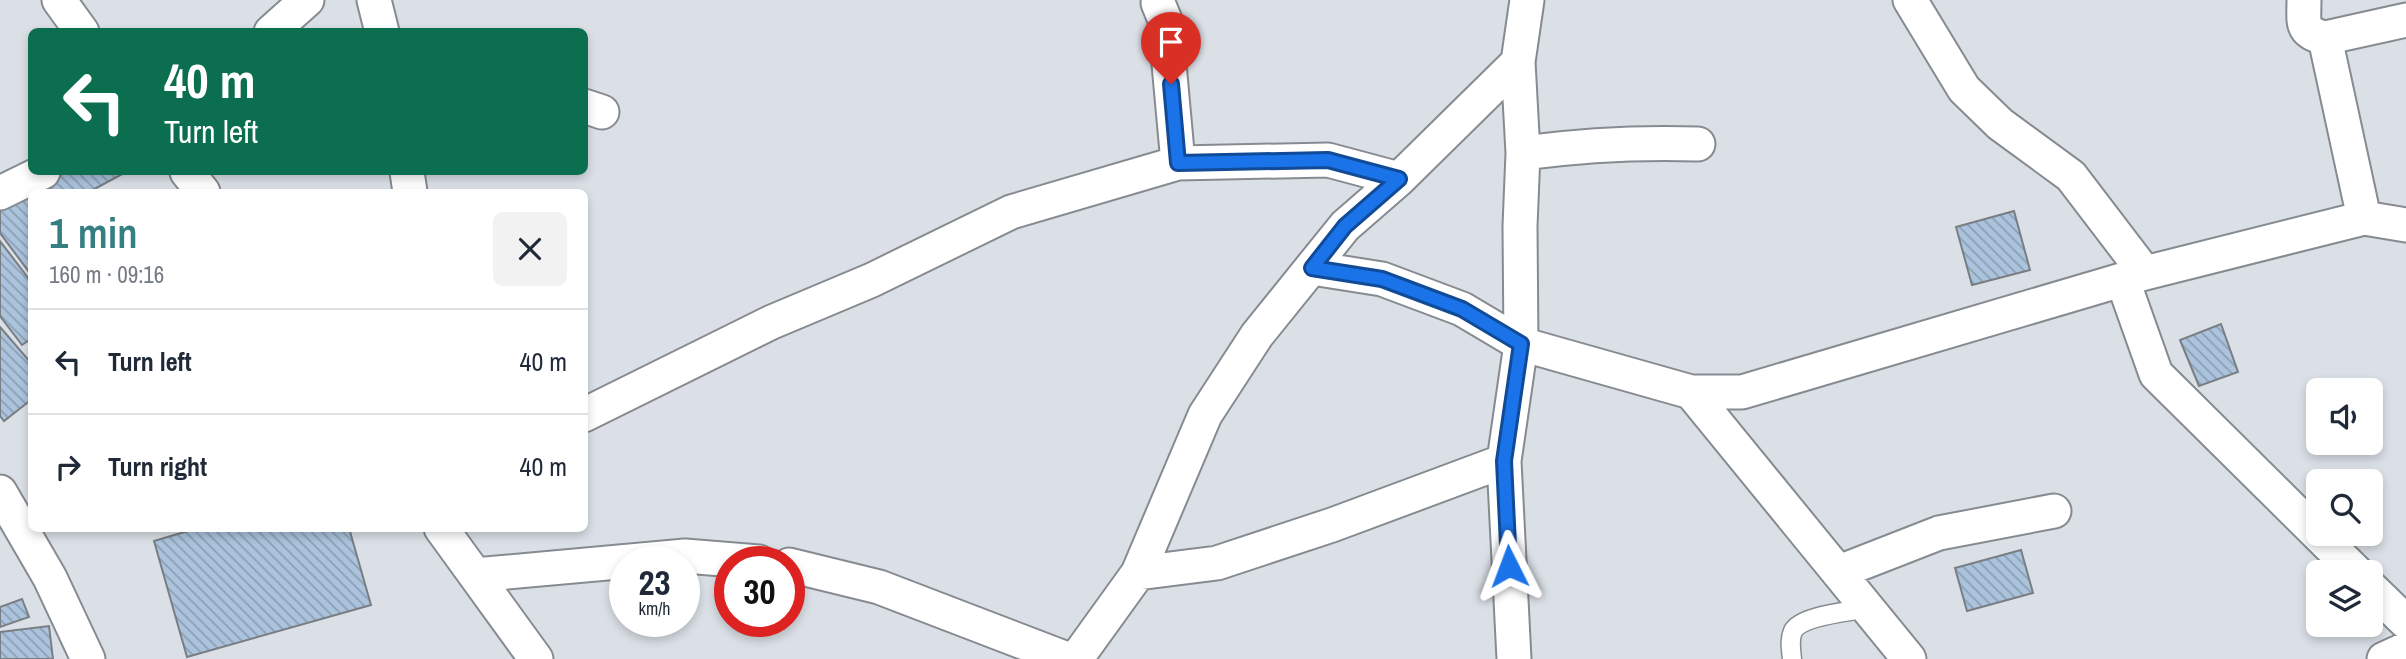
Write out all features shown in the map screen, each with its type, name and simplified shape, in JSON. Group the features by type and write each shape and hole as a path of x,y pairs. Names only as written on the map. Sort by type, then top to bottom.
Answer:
{"street":[{"path":"59,0 79,28"},
{"path":"276,28 307,0"},
{"path":"374,0 381,28"},
{"path":"1514,659 1504,461 1521,344 1520,226 1523,153 1518,62 1527,0"},
{"path":"1910,0 1964,89 2000,124 2071,176 2134,277 2156,374 2344,560"},
{"path":"2304,0 2304,26 2311,34 2325,38 2406,20"},
{"path":"1158,3 1165,20 1178,163"},
{"path":"2325,38 2364,218"},
{"path":"1076,659 1138,573 1205,415 1257,335 1345,226 1399,179 1518,62"},
{"path":"1523,153 1585,145 1640,142 1698,144"},
{"path":"588,413 772,322 872,280 1011,212 1178,163 1328,160 1399,179"},
{"path":"0,193 37,175"},
{"path":"189,175 201,189"},
{"path":"1312,268 1382,279 1462,309 1521,344 1691,393 1742,392 2134,277 2364,218 2406,225"},
{"path":"1691,393 1909,659"},
{"path":"1138,573 1217,563 1332,525 1504,461"},
{"path":"0,492 50,578 88,659"},
{"path":"1839,572 1939,533 2054,511"},
{"path":"444,532 536,659"},
{"path":"475,575 685,556 714,558"},
{"path":"805,569 879,587 1067,659"},
{"path":"2383,600 2406,622"},
{"path":"2384,659 2406,649"}],"lane":[{"path":"1792,659 1790,639 1795,628 1806,620 1868,608"}],"building":[{"path":"60,175 120,175 95,189 34,189"},
{"path":"28,192 28,271 0,233 0,207"},
{"path":"2014,211 2030,270 1972,285 1956,227"},
{"path":"0,241 28,278 28,341 22,345 0,316"},
{"path":"2221,324 2238,372 2199,386 2180,340"},
{"path":"0,327 28,359 28,402 4,421 0,416"},
{"path":"184,532 350,532 371,605 187,657 154,541"},
{"path":"2021,550 2033,593 1967,611 1955,568"},
{"path":"22,599 29,617 0,627 0,607"},
{"path":"49,626 53,659 0,659 0,632"}],"route":[{"path":"1171,84 1178,163 1328,160 1399,179 1345,226 1312,268 1382,279 1462,309 1521,344 1504,461 1509,566"}]}
